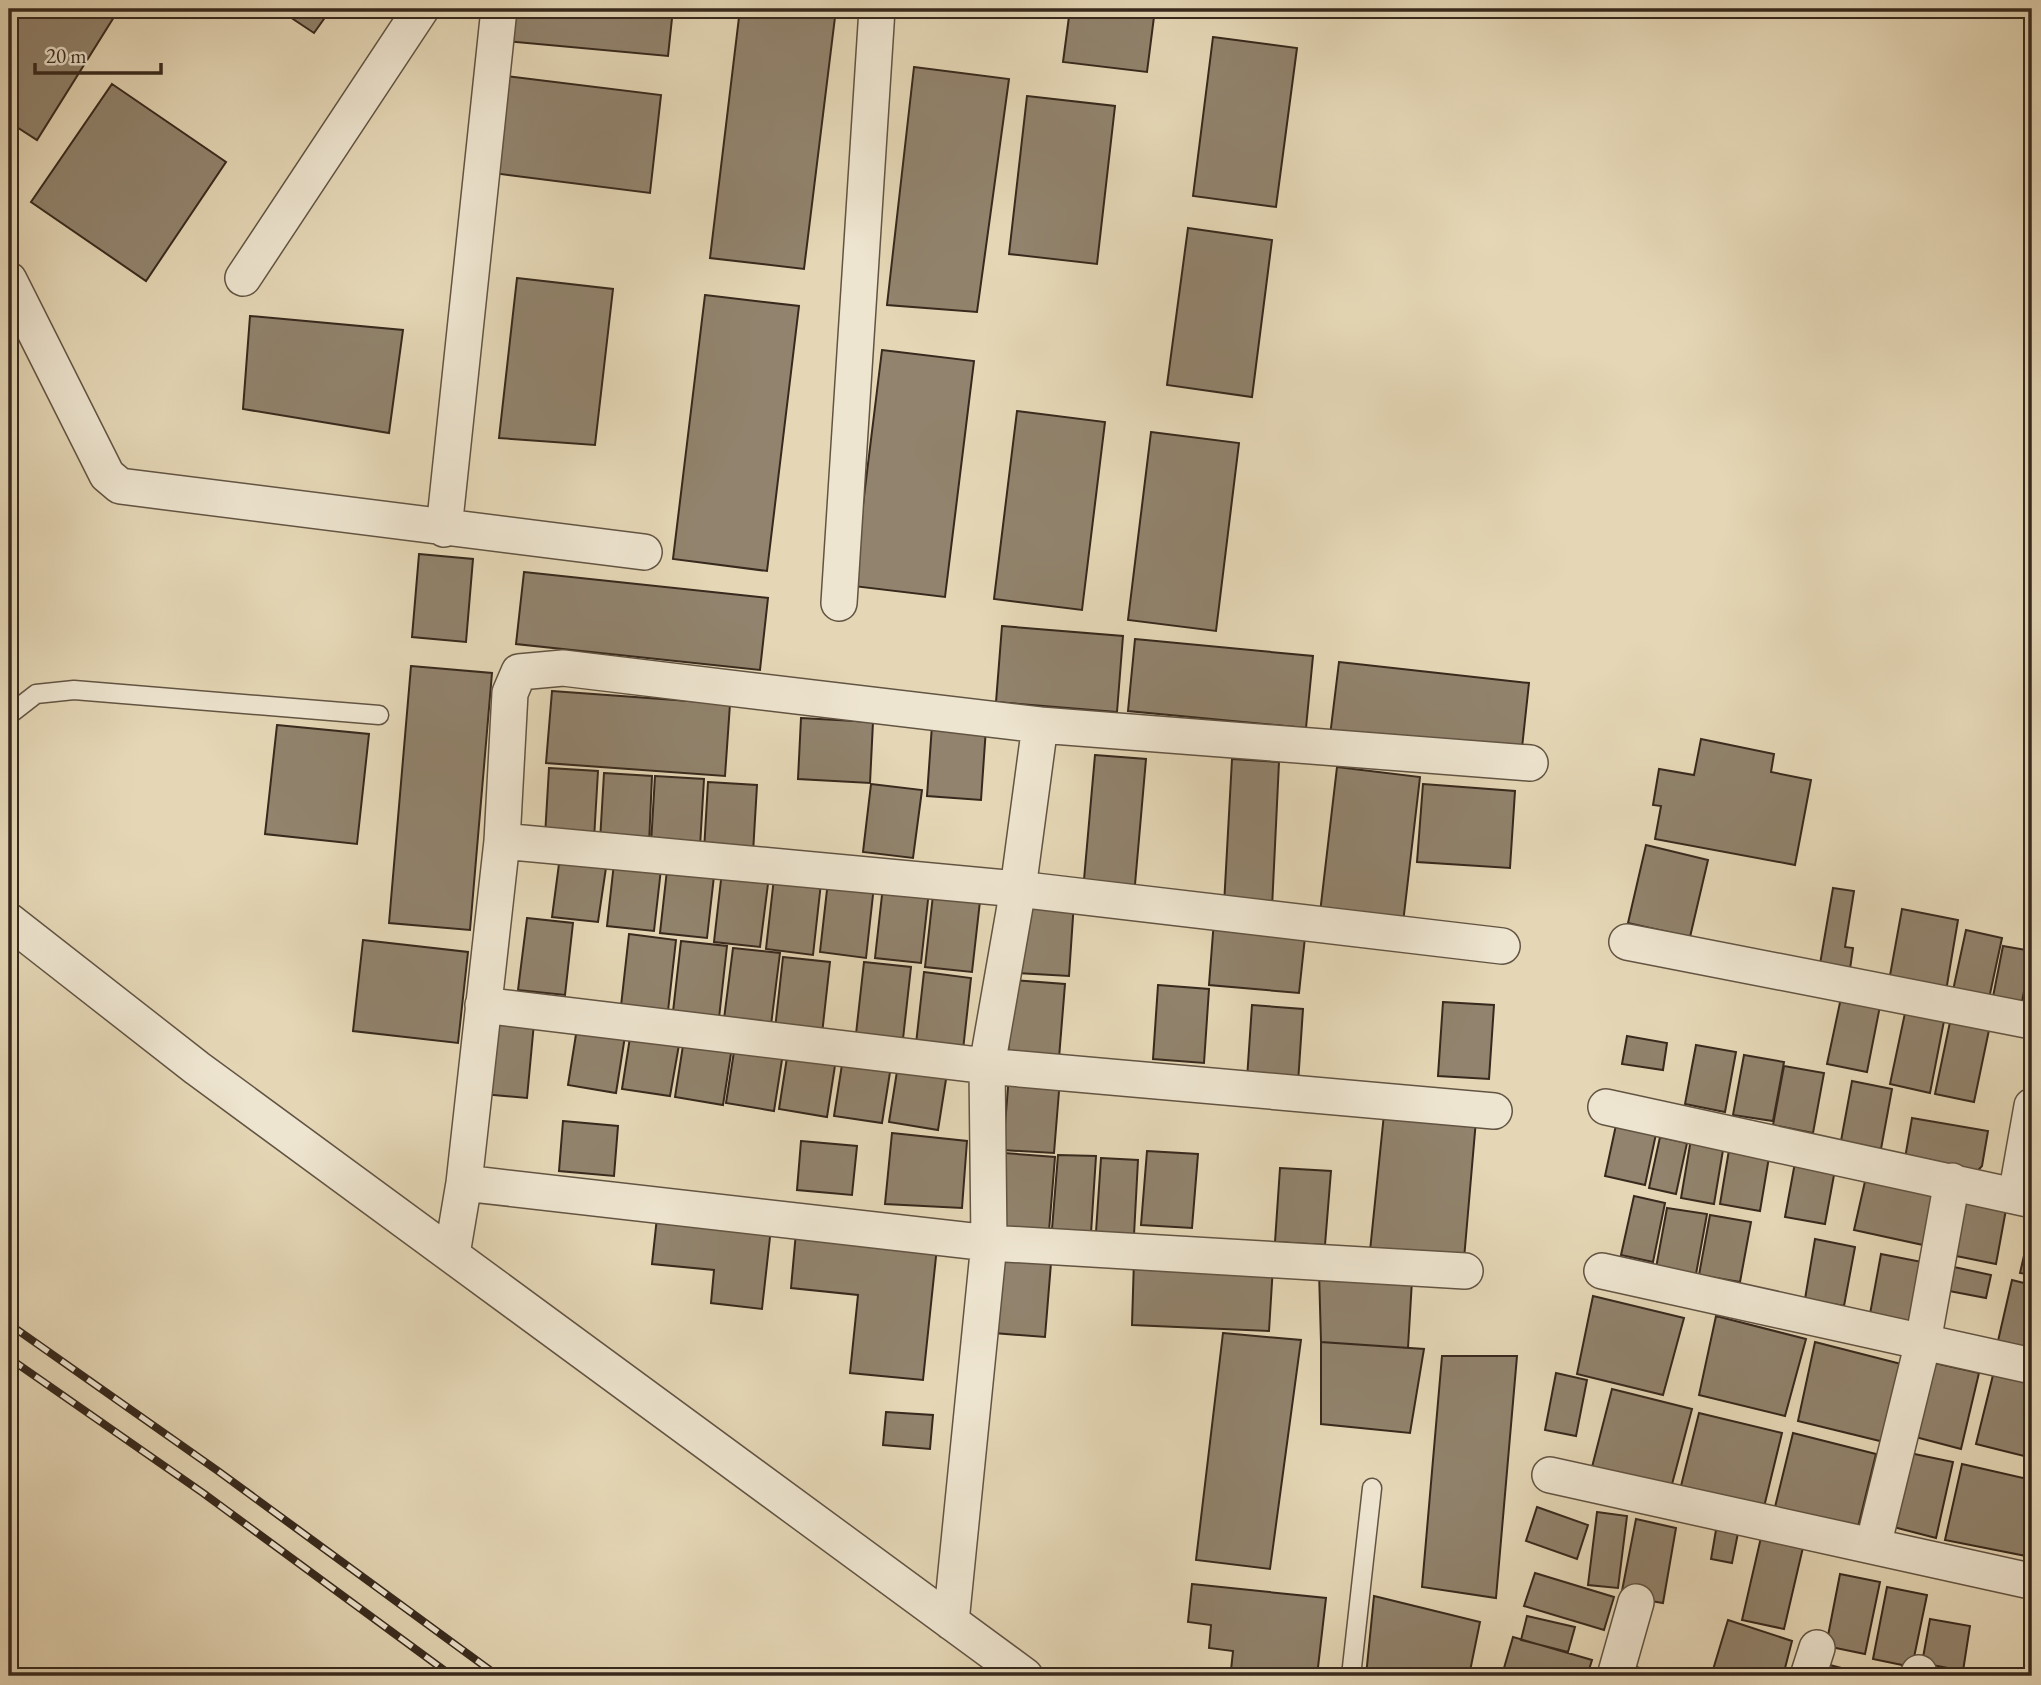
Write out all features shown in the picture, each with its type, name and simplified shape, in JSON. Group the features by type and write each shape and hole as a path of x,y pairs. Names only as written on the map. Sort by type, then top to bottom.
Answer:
{"street":[{"path":"243,278 421,9"},
{"path":"444,529 499,9"},
{"path":"839,603 877,9"},
{"path":"9,280 107,475 115,483 444,529 644,552"},
{"path":"452,1254 464,1184 502,841 510,692 519,672 563,668 1040,725 1530,763"},
{"path":"951,1622 989,1242 987,1066 1018,889 1040,725"},
{"path":"502,841 1018,889 1502,946"},
{"path":"9,921 197,1068 1025,1676"},
{"path":"1627,942 2032,1021"},
{"path":"483,1005 987,1066 1494,1111"},
{"path":"1606,1107 2024,1198 2032,1106"},
{"path":"1873,1546 1923,1342 1952,1181"},
{"path":"464,1184 989,1242 1465,1271"},
{"path":"1602,1271 2032,1366"},
{"path":"1550,1475 2030,1581"},
{"path":"1615,1676 1636,1602"}],"lane":[{"path":"9,715 36,694 75,690 379,715"},
{"path":"1352,1676 1372,1488"}],"building":[{"path":"9,9 119,9 37,140 9,122"},
{"path":"278,9 331,9 314,33"},
{"path":"508,9 673,9 668,56 504,41"},
{"path":"740,9 836,9 804,269 710,258"},
{"path":"1070,9 1155,9 1147,72 1063,62"},
{"path":"1213,37 1297,48 1276,207 1193,196"},
{"path":"914,67 1009,79 977,312 887,305"},
{"path":"506,76 661,95 650,193 493,173"},
{"path":"112,84 226,162 146,281 31,202"},
{"path":"1027,96 1115,106 1097,264 1009,254"},
{"path":"1188,228 1272,240 1252,397 1167,385"},
{"path":"517,278 613,289 595,445 499,438"},
{"path":"705,295 799,306 767,571 673,559"},
{"path":"250,316 403,330 389,433 243,409"},
{"path":"882,350 974,361 945,597 853,586"},
{"path":"1017,411 1105,422 1082,610 994,599"},
{"path":"1151,432 1239,443 1216,631 1128,620"},
{"path":"419,554 473,559 466,642 412,637"},
{"path":"524,572 768,598 760,670 516,644"},
{"path":"1002,626 1123,636 1117,712 996,702"},
{"path":"1135,639 1313,656 1306,728 1128,711"},
{"path":"1339,662 1529,683 1521,757 1330,736"},
{"path":"411,666 492,673 470,930 389,923"},
{"path":"552,691 730,704 725,776 546,763"},
{"path":"801,718 873,722 870,783 798,779"},
{"path":"277,725 369,734 357,844 265,834"},
{"path":"932,725 986,728 981,800 927,796"},
{"path":"1701,739 1774,754 1771,772 1811,780 1795,865 1655,839 1661,806 1653,805 1659,769 1694,775"},
{"path":"1095,755 1146,759 1134,896 1083,891"},
{"path":"1232,759 1279,762 1272,908 1224,905"},
{"path":"1337,767 1420,777 1403,923 1320,913"},
{"path":"549,768 598,771 594,839 545,836"},
{"path":"604,773 652,776 649,844 600,841"},
{"path":"655,776 704,779 700,847 651,844"},
{"path":"708,782 757,785 753,853 704,851"},
{"path":"871,784 922,790 913,858 863,852"},
{"path":"1423,784 1515,791 1510,868 1417,862"},
{"path":"1646,845 1708,860 1690,937 1628,923"},
{"path":"615,854 662,860 654,931 607,926"},
{"path":"560,856 607,861 598,922 552,917"},
{"path":"668,861 715,867 707,938 660,933"},
{"path":"722,871 769,876 760,947 714,942"},
{"path":"774,878 821,883 813,955 766,949"},
{"path":"828,881 874,886 866,958 820,952"},
{"path":"883,886 929,891 921,963 875,958"},
{"path":"1833,888 1854,891 1845,947 1853,948 1850,969 1820,964"},
{"path":"933,895 980,901 972,972 925,967"},
{"path":"1023,898 1074,902 1069,976 1017,973"},
{"path":"1902,909 1958,920 1946,991 1889,981"},
{"path":"527,918 573,923 565,995 518,990"},
{"path":"1214,920 1306,928 1299,993 1209,985"},
{"path":"1966,930 2002,938 1988,1003 1952,995"},
{"path":"629,934 676,940 668,1011 621,1006"},
{"path":"363,940 468,952 458,1043 353,1031"},
{"path":"681,941 727,946 719,1018 673,1012"},
{"path":"2003,946 2032,951 2020,1012 1991,1007"},
{"path":"733,948 780,953 771,1025 724,1019"},
{"path":"783,957 830,962 822,1034 775,1029"},
{"path":"864,962 911,967 903,1039 856,1034"},
{"path":"924,972 971,978 963,1050 916,1044"},
{"path":"1014,980 1065,984 1059,1058 1008,1054"},
{"path":"1158,985 1209,989 1204,1063 1153,1059"},
{"path":"1842,993 1881,1001 1867,1072 1827,1064"},
{"path":"1443,1002 1494,1005 1489,1079 1438,1076"},
{"path":"1252,1005 1303,1009 1298,1083 1247,1079"},
{"path":"1905,1013 1944,1021 1930,1093 1890,1084"},
{"path":"490,1019 534,1023 527,1098 483,1094"},
{"path":"1950,1022 1989,1030 1974,1102 1935,1094"},
{"path":"577,1028 625,1036 616,1093 568,1085"},
{"path":"631,1031 680,1039 670,1096 622,1089"},
{"path":"1627,1036 1667,1043 1663,1070 1622,1064"},
{"path":"684,1039 732,1047 723,1105 675,1097"},
{"path":"735,1045 783,1053 774,1111 726,1103"},
{"path":"1696,1045 1736,1052 1725,1112 1685,1104"},
{"path":"788,1051 836,1059 827,1117 779,1109"},
{"path":"1744,1055 1784,1062 1773,1121 1733,1115"},
{"path":"843,1058 891,1066 882,1123 834,1116"},
{"path":"898,1065 947,1073 938,1130 889,1122"},
{"path":"1784,1066 1824,1073 1813,1133 1773,1125"},
{"path":"1009,1075 1060,1079 1054,1153 1003,1150"},
{"path":"1852,1081 1892,1089 1881,1149 1841,1141"},
{"path":"1384,1114 1476,1120 1464,1259 1370,1251"},
{"path":"1912,1118 1988,1131 1982,1166 1973,1176 1904,1164"},
{"path":"563,1121 618,1126 614,1176 559,1171"},
{"path":"1616,1125 1656,1134 1645,1185 1605,1176"},
{"path":"892,1133 967,1141 962,1208 885,1204"},
{"path":"1660,1137 1687,1143 1676,1194 1649,1188"},
{"path":"1691,1139 1724,1144 1714,1204 1681,1198"},
{"path":"801,1141 857,1146 852,1195 797,1190"},
{"path":"1730,1144 1770,1151 1760,1211 1720,1204"},
{"path":"1147,1151 1198,1154 1192,1228 1141,1225"},
{"path":"1004,1153 1055,1157 1049,1231 998,1228"},
{"path":"1058,1155 1096,1156 1091,1233 1052,1229"},
{"path":"1796,1157 1836,1164 1825,1224 1785,1217"},
{"path":"1101,1158 1138,1160 1134,1235 1096,1232"},
{"path":"1280,1168 1331,1171 1325,1245 1275,1242"},
{"path":"1866,1177 1935,1192 1923,1245 1854,1230"},
{"path":"1634,1196 1665,1203 1653,1262 1621,1255"},
{"path":"1967,1197 2007,1204 1996,1264 1956,1256"},
{"path":"1667,1208 1707,1214 1696,1274 1656,1268"},
{"path":"1710,1215 1751,1222 1740,1282 1699,1275"},
{"path":"657,1217 771,1228 762,1309 711,1303 714,1270 652,1264"},
{"path":"2032,1225 2032,1275 2020,1273"},
{"path":"796,1232 937,1247 923,1380 850,1373 858,1295 791,1288"},
{"path":"1815,1239 1855,1247 1844,1306 1805,1299"},
{"path":"1881,1254 1922,1262 1911,1322 1870,1314"},
{"path":"1134,1259 1273,1266 1269,1331 1132,1325"},
{"path":"1000,1260 1051,1263 1045,1337 994,1333"},
{"path":"1954,1267 1991,1275 1986,1298 1949,1291"},
{"path":"1319,1271 1412,1280 1408,1348 1321,1342"},
{"path":"2012,1280 2032,1285 2032,1349 1998,1341"},
{"path":"1593,1296 1684,1318 1663,1395 1577,1374"},
{"path":"1716,1316 1806,1339 1785,1416 1699,1395"},
{"path":"1223,1333 1301,1340 1270,1569 1196,1560"},
{"path":"1321,1342 1424,1349 1410,1433 1321,1424"},
{"path":"1815,1342 1905,1365 1884,1442 1798,1421"},
{"path":"1442,1356 1517,1356 1496,1598 1422,1587"},
{"path":"1926,1361 1979,1373 1961,1449 1908,1435"},
{"path":"1994,1371 2032,1380 2032,1458 1976,1444"},
{"path":"1556,1373 1587,1380 1576,1436 1545,1430"},
{"path":"1612,1389 1692,1409 1671,1488 1592,1467"},
{"path":"886,1412 933,1415 930,1449 883,1445"},
{"path":"1699,1413 1782,1433 1764,1507 1681,1486"},
{"path":"1793,1433 1876,1454 1858,1527 1775,1507"},
{"path":"1900,1451 1953,1462 1936,1538 1882,1524"},
{"path":"1962,1464 2032,1480 2032,1529 2026,1556 1945,1540"},
{"path":"1537,1507 1588,1525 1577,1559 1526,1541"},
{"path":"1597,1512 1627,1516 1618,1588 1588,1585"},
{"path":"1636,1519 1676,1528 1663,1603 1621,1596"},
{"path":"1717,1524 1739,1528 1732,1563 1711,1559"},
{"path":"1762,1533 1804,1543 1784,1629 1742,1620"},
{"path":"1535,1573 1614,1597 1604,1630 1524,1606"},
{"path":"1840,1574 1880,1582 1865,1654 1826,1646"},
{"path":"1192,1584 1326,1598 1317,1676 1240,1676 1231,1670 1233,1651 1209,1648 1211,1625 1188,1622"},
{"path":"1887,1587 1927,1595 1912,1667 1873,1659"},
{"path":"1374,1596 1480,1622 1469,1676 1366,1676"},
{"path":"1527,1616 1575,1627 1568,1652 1521,1640"},
{"path":"1930,1619 1970,1626 1963,1671 1922,1663"},
{"path":"1728,1620 1792,1641 1783,1676 1725,1676 1712,1673"},
{"path":"1513,1637 1592,1660 1587,1676 1532,1676 1504,1668"},
{"path":"1826,1664 1872,1676 1823,1676"},
{"path":"1636,1667 1669,1676 1633,1676"},
{"path":"1504,1668 1532,1676 1501,1676"}],"railway":[{"path":"9,1324 218,1471 498,1676"},
{"path":"9,1358 203,1493 452,1676"}]}
